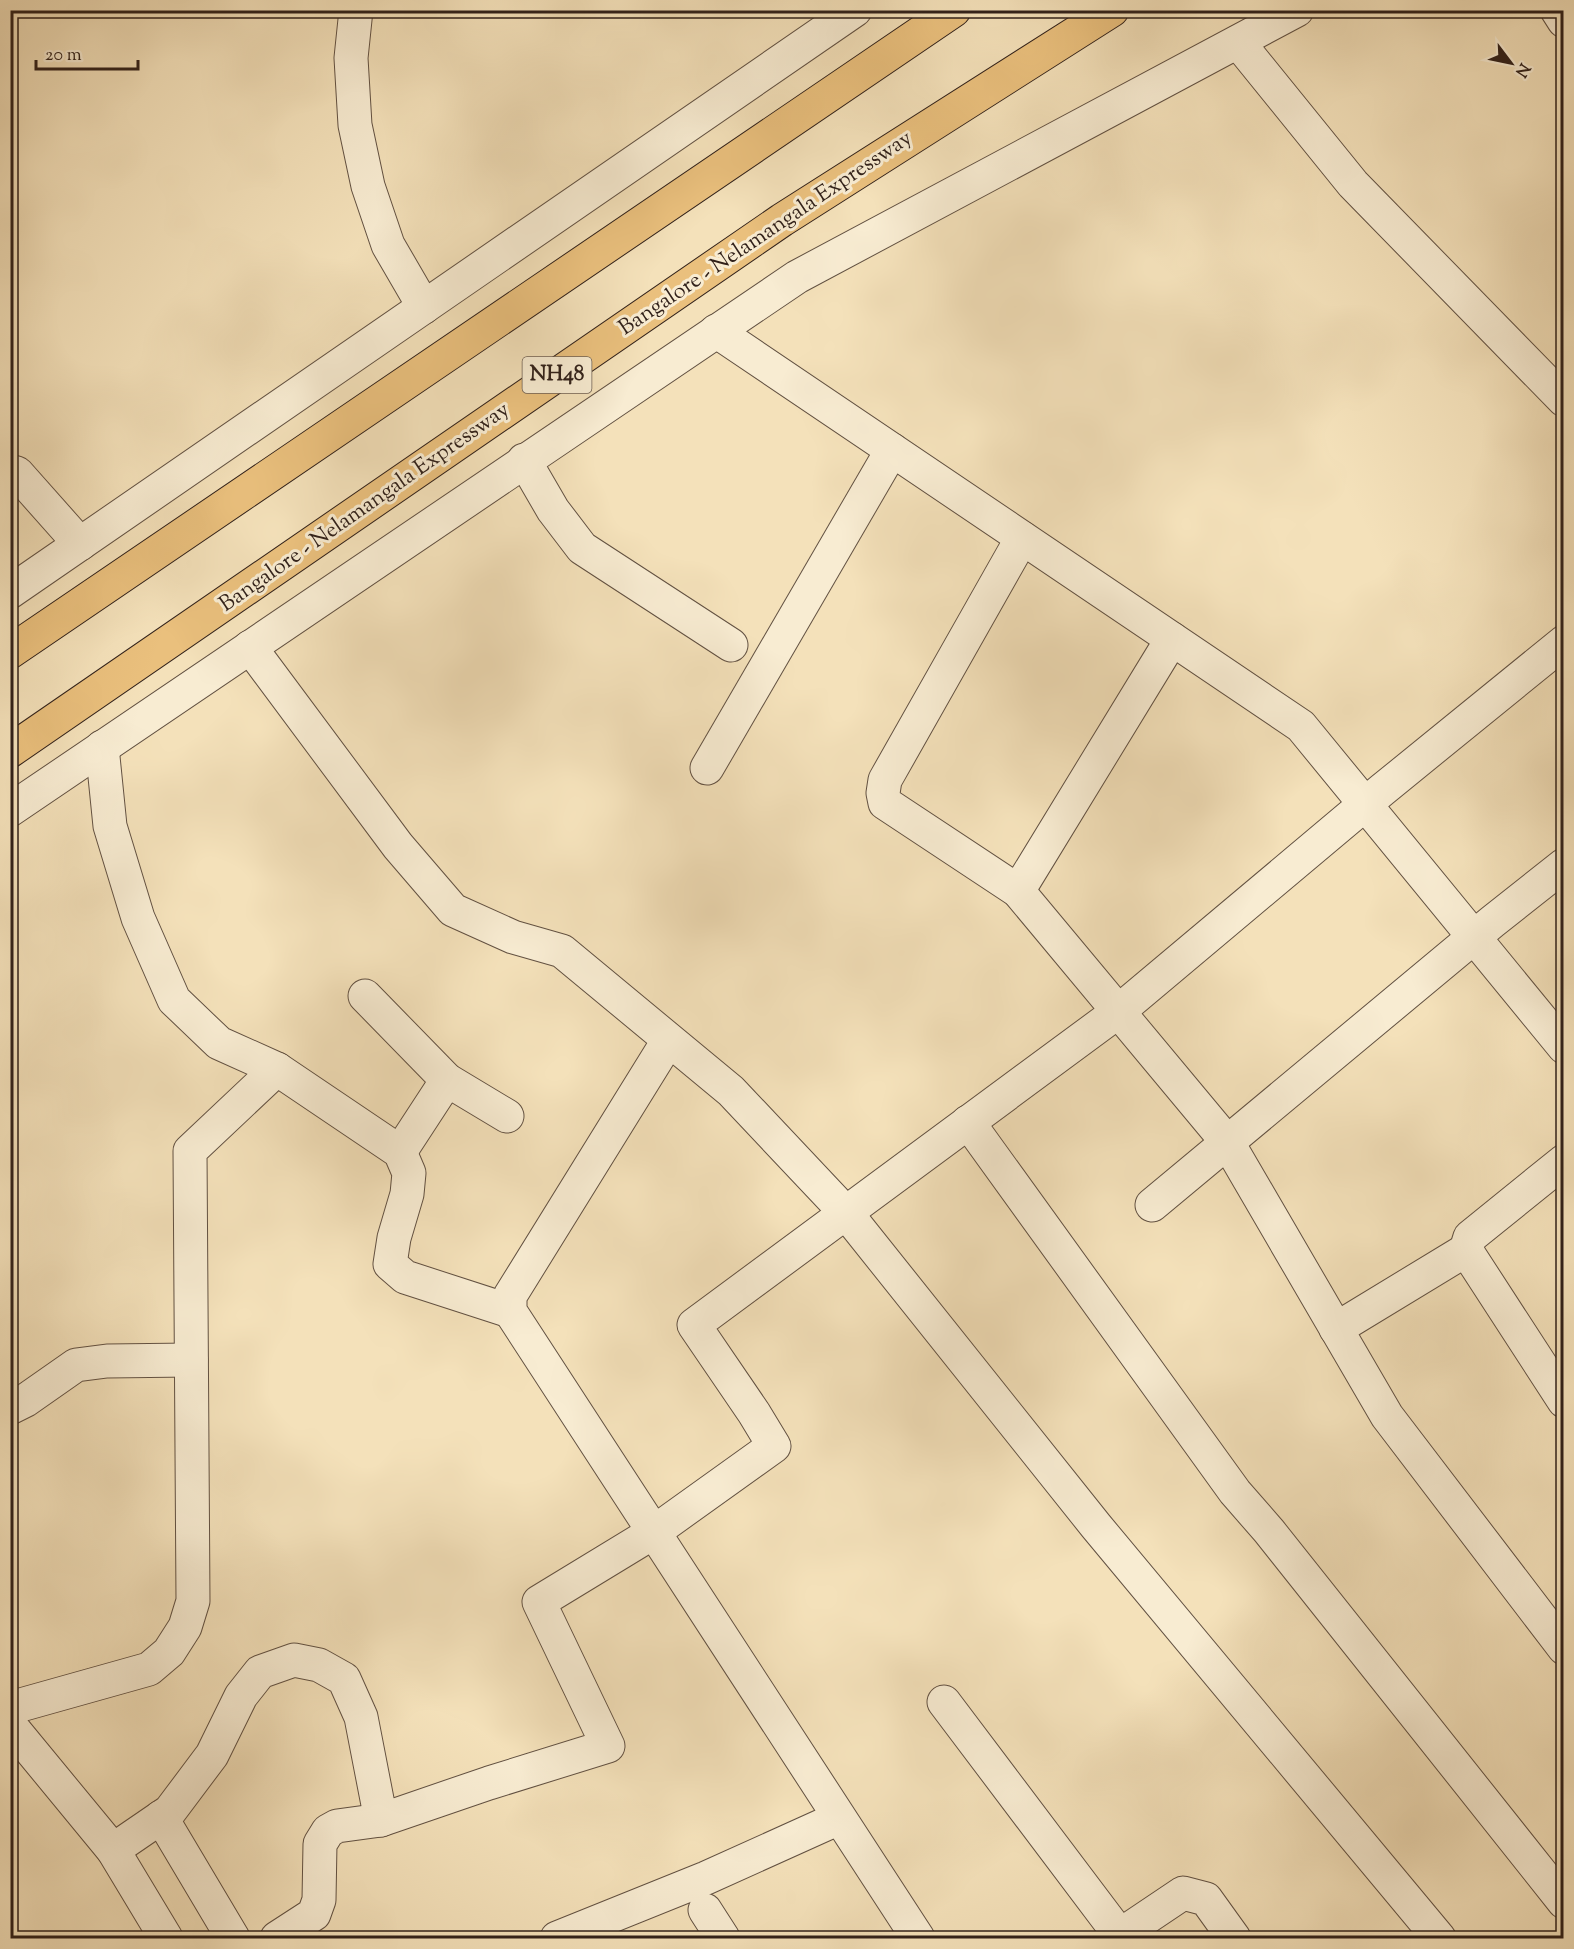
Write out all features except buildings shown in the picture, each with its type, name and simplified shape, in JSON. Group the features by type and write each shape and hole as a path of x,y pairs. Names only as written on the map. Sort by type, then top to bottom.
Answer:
{"highway":[{"path":"10,652 954,10"},
{"name":"Bangalore - Nelamangala Expressway","path":"10,751 782,220 1112,10"}],"street":[{"path":"356,10 351,58 355,125 368,186 388,245 424,307"},
{"path":"10,592 855,10"},
{"path":"10,810 796,277 1298,10"},
{"path":"1557,10 1563,21"},
{"path":"1238,42 1353,184 1563,400"},
{"path":"716,331 1301,726 1563,1047"},
{"path":"707,768 892,450"},
{"path":"524,460 553,510 582,548 731,645"},
{"path":"10,471 17,473 80,544"},
{"path":"1022,538 885,780 883,793 885,804 1018,891 1228,1143 1387,1416 1563,1648"},
{"path":"1018,891 1172,639"},
{"path":"278,1938 314,1914 319,1900 320,1844 328,1831 337,1827 381,1820 608,1746 539,1602 654,1532 774,1446 694,1325 1119,1011 1366,806 1382,790 1563,642"},
{"path":"250,647 398,846 453,910 513,938 562,951 731,1091 847,1214 1096,1526 1439,1938"},
{"path":"102,747 110,826 138,918 174,1000 219,1042 278,1069 400,1152 409,1173 407,1194 394,1238 390,1264 405,1277 510,1311"},
{"path":"1152,1205 1563,865"},
{"path":"365,996 447,1080 507,1116"},
{"path":"668,1041 510,1296 510,1311 918,1938"},
{"path":"10,1708 149,1669 169,1652 184,1627 193,1601 190,1151 278,1069"},
{"path":"400,1152 447,1080"},
{"path":"968,1122 1235,1492 1563,1902"},
{"path":"1336,1329 1466,1250 1470,1237 1563,1161"},
{"path":"1466,1250 1563,1401"},
{"path":"10,1408 26,1400 76,1365 107,1361 191,1360"},
{"path":"113,1850 170,1812 212,1755 241,1696 260,1672 294,1660 319,1665 344,1679 361,1717 381,1820"},
{"path":"944,1702 1119,1938 1183,1893 1206,1899 1234,1938"},
{"path":"10,1725 113,1850 166,1938"},
{"path":"161,1817 233,1938"},
{"path":"557,1938 706,1878 839,1818"},
{"path":"705,1910 723,1938"}]}
